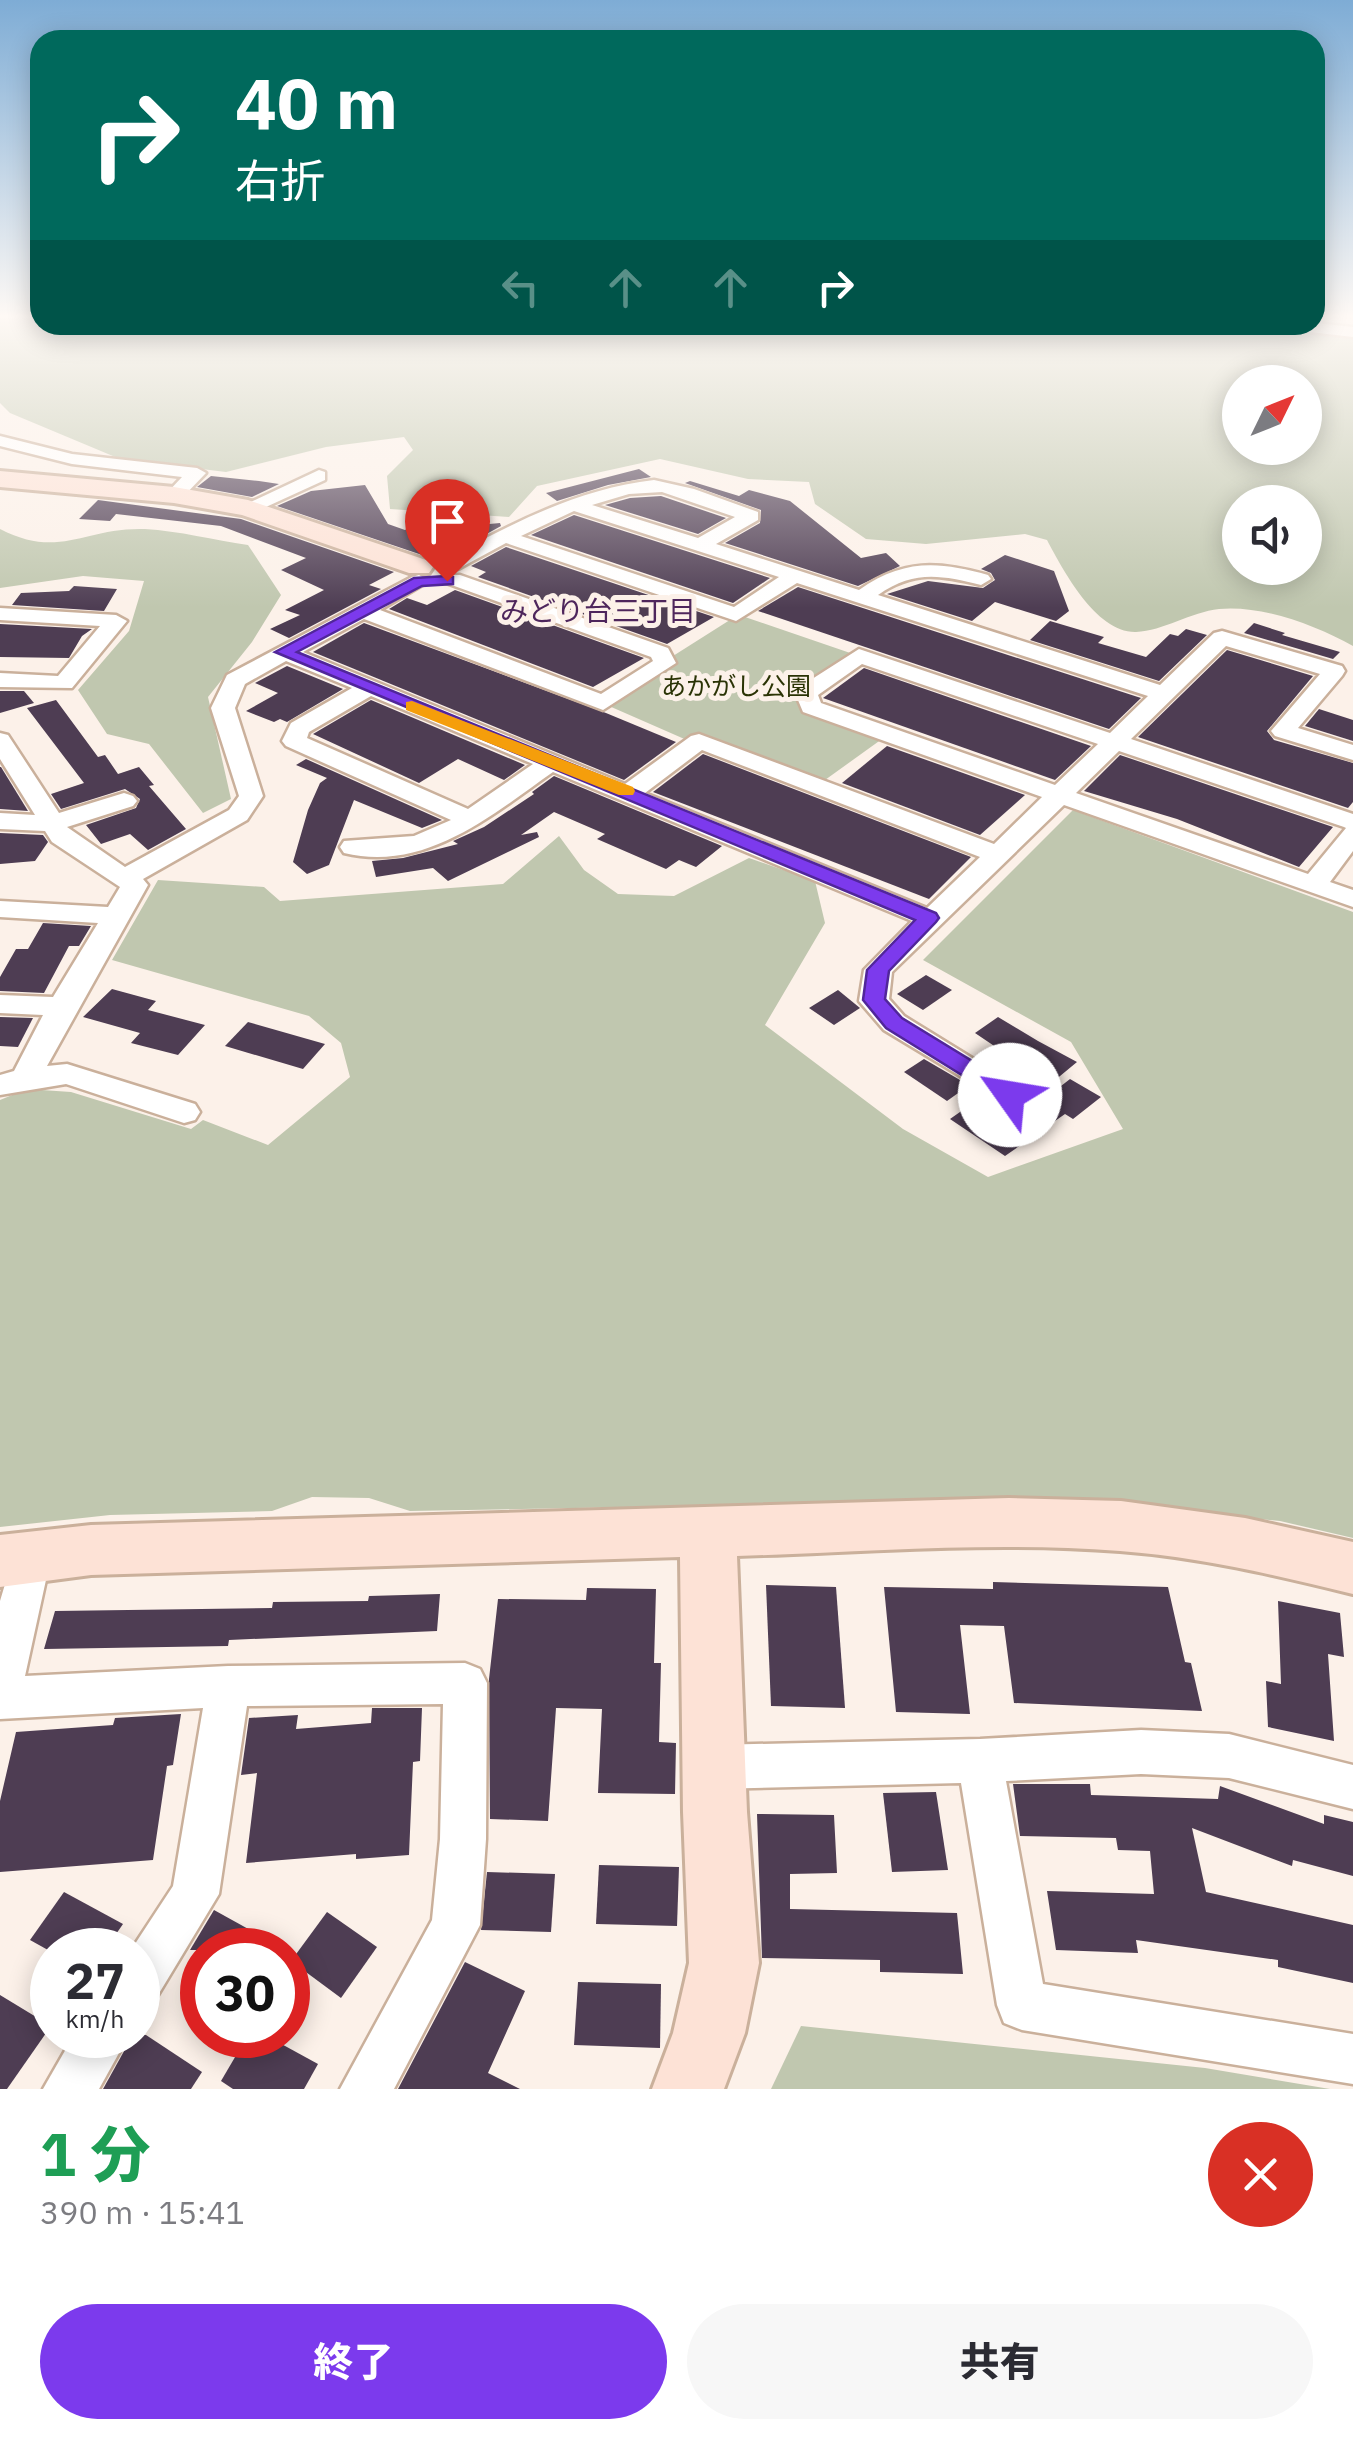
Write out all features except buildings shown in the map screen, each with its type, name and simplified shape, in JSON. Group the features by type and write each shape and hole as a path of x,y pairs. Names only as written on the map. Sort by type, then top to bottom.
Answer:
{"street":[{"path":"0,441 72,458 196,473 174,495"},
{"path":"248,508 319,476"},
{"path":"0,479 174,495 248,508 419,574 452,572 660,654 665,663 603,702 362,611"},
{"path":"452,572 503,536 577,506 658,485 751,516 699,546"},
{"path":"577,506 1162,693"},
{"path":"503,536 736,615 794,576"},
{"path":"862,597 910,568 937,566 981,579"},
{"path":"125,878 238,815 250,796 248,777 222,708 226,692 235,680 362,611 419,574"},
{"path":"0,614 116,621 64,683 0,680"},
{"path":"1010,1095 894,1023 874,1000 878,970 928,918 1222,638 1334,671 1283,731 1353,753"},
{"path":"284,652 928,918"},
{"path":"1353,822 858,656 806,693 811,707 1353,898"},
{"path":"369,688 300,728 294,741 470,819"},
{"path":"630,793 700,741 997,854"},
{"path":"2,746 60,838 135,886 13,1082"},
{"path":"353,847 418,845 443,837 552,762"},
{"path":"0,821 50,824 124,801"},
{"path":"1314,884 1353,834"},
{"path":"0,909 118,916"},
{"path":"0,1004 62,1007"},
{"path":"13,1082 66,1074 184,1112"},
{"path":"366,2089 456,1926 463,1840 465,1682 0,1694 16,1559 91,1550 1009,1523 1121,1526 1244,1543 1353,1568"},
{"path":"688,2089 709,2032 724,1963 708,1531"},
{"path":"160,1949 195,1894 228,1686"},
{"path":"714,1767 980,1761 1141,1752 1229,1756 1353,1787"},
{"path":"980,1761 1022,2005 1353,2059"},
{"path":"69,2089 89,2058"}],"green space":[{"path":"9,412 1222,412 1222,465 1322,465 1322,412 1353,412 1353,646 1288,618 1253,610 1219,609 1146,631 1121,630 1082,598 1047,540 1025,534 926,544 866,539 815,504 809,482 748,479 660,459 537,486 509,517 390,509 387,476 413,450 404,437 326,447 226,472 120,459"},
{"path":"0,529 39,542 145,529 248,545 281,595 252,642 208,697 231,799 203,813 149,744 107,734 78,690 129,631 144,581 83,576 0,588"},
{"name":"あかがし公園","path":"745,617 859,656 849,655 795,695 802,709 882,739 825,780 711,738 689,741 609,706 674,664 673,656 733,618"},
{"path":"1073,810 1353,912 1353,1538 1280,1521 1065,1499 410,1511 369,1498 312,1497 272,1511 110,1515 0,1527 0,1100 27,1089 71,1092 191,1129 203,1120 268,1145 350,1077 341,1043 309,1016 112,960 158,880 264,887 280,901 503,884 559,836 584,870 618,894 674,896 749,858 815,881 825,923 765,1025 903,1129 988,1177 1123,1129 1071,1042 923,960"},
{"path":"801,2026 1205,2068 1330,2089 771,2089"}],"slow traffic":[{"path":"412,706 626,791"}],"district":[{"name":"みどり台三丁目","path":"598,610"}],"route":[{"path":"447,581 419,581 284,652 928,918 878,970 874,1000 894,1023 1010,1095"}]}
